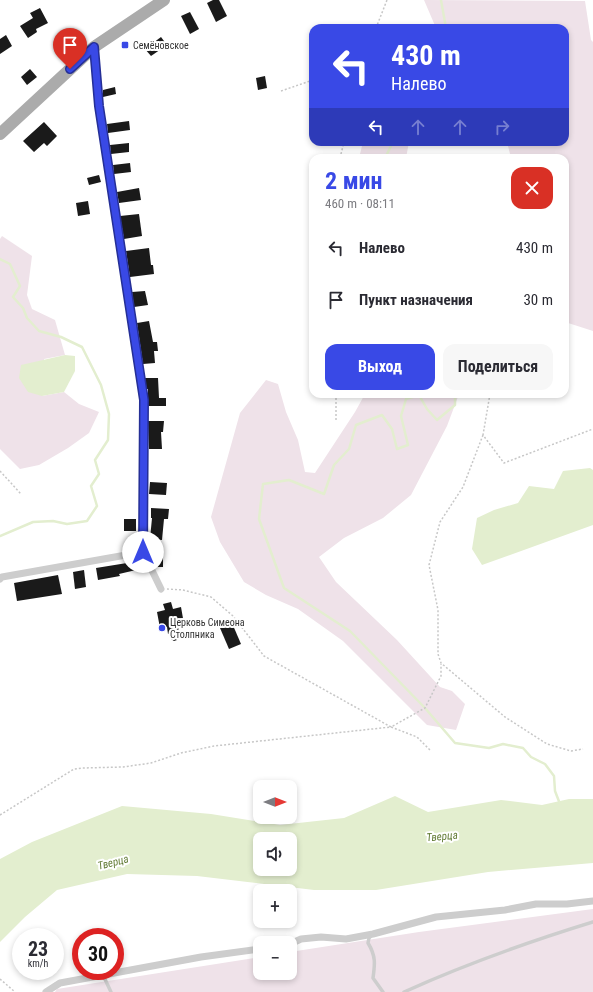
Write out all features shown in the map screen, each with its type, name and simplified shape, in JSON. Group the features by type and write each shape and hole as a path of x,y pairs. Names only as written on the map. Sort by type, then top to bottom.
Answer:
{"main road":[{"path":"0,134 94,47 163,0"}],"street":[{"path":"94,47 99,106 144,400 143,552 161,589"},
{"path":"0,579 2,577 143,552"},
{"path":"297,941 321,937 346,939 373,934 436,917 505,910 536,904 567,904 593,901"},
{"path":"124,971 201,957 253,950"},
{"path":"46,992 60,983 76,980"}],"lane":[{"path":"404,992 480,960 537,939 593,922"},
{"path":"373,934 368,938 368,943 373,951 375,964 373,978 383,992"},
{"path":"105,980 111,992"}],"path":[{"path":"378,24 387,0"},
{"path":"281,91 309,81"},
{"path":"336,398 336,420"},
{"path":"0,815 74,769 123,767 151,763 181,753 214,746 391,727 425,708 441,676 441,664 438,654 438,610 429,564 440,522 463,487 483,434 489,398"},
{"path":"483,434 504,463 593,429"},
{"path":"0,471 21,494"},
{"path":"161,589 183,590 212,597 233,616 264,656 391,727 416,738 430,750"},
{"path":"441,664 505,717 547,744 570,751 583,749"},
{"path":"0,979 15,992"}],"shaded area":[{"path":"424,0 585,1 591,40 593,42 593,331 569,323 569,154 510,154 508,146 569,146 569,24 434,24"},
{"path":"362,146 408,146 407,154 360,154"},
{"path":"2,236 32,256 27,295 32,309 55,320 65,355 44,359 42,396 64,392 79,404 99,412 89,433 68,448 39,465 20,469 0,449 0,239"},
{"path":"266,380 278,384 286,412 298,440 305,472 315,473 363,398 458,398 447,426 411,495 383,518 344,538 319,557 336,582 397,640 440,687 452,691 465,704 456,730 427,725 343,641 298,609 266,595 244,582 220,542 211,517 240,413"},
{"path":"593,909 593,992 55,992 57,989 114,980 124,980 124,978 253,958 253,980 297,980 297,951 419,932"}],"water":[{"path":"65,355 75,356 75,371 64,392 42,396 28,392 19,378 21,365"},
{"path":"590,468 593,470 593,525 482,565 472,549 477,518 494,510 518,503 529,486 554,489 563,471"},
{"name":"Тверца","path":"395,796 428,812 501,800 542,805 569,799 593,799 593,863 488,872 376,890 314,890 297,888 297,884 264,884 197,876 127,874 57,890 14,928 12,928 12,930 0,942 0,859 32,842 122,806 211,814 253,821 253,824 280,825 344,818"}],"building":[{"path":"213,0 219,0 227,16 216,22 207,3"},
{"path":"40,8 48,23 36,29 37,32 28,38 20,26 33,18 30,13"},
{"path":"190,12 199,29 190,34 181,16"},
{"path":"6,35 12,46 0,54 0,39"},
{"path":"161,37 167,45 151,56 145,49"},
{"path":"30,69 37,77 27,85 21,77"},
{"path":"265,76 267,88 258,90 256,78"},
{"path":"115,87 116,94 103,97 103,90"},
{"path":"129,121 130,130 108,133 107,124"},
{"path":"44,122 57,136 47,146 44,143 34,152 23,141"},
{"path":"129,143 129,152 111,154 110,145"},
{"path":"130,163 131,172 114,174 113,165"},
{"path":"99,175 101,182 89,185 87,178"},
{"path":"139,188 141,200 119,203 117,192"},
{"path":"88,201 90,214 78,216 76,203"},
{"path":"139,214 142,236 124,239 120,216"},
{"path":"149,248 151,265 153,265 154,274 130,277 126,251"},
{"path":"145,291 148,305 134,307 132,292"},
{"path":"149,321 153,342 157,342 158,351 154,351 155,363 143,364 137,323"},
{"path":"145,378 158,378 159,398 166,398 166,406 148,406 148,389 146,389"},
{"path":"148,421 164,421 163,432 161,432 162,449 149,449"},
{"path":"150,482 167,483 166,495 149,494"},
{"path":"151,508 169,509 168,519 164,519 162,540 150,539 152,518"},
{"path":"124,519 136,519 136,531 124,531"},
{"path":"152,556 163,556 163,567 156,567 152,560"},
{"path":"133,560 136,570 119,574 120,576 98,580 96,568 127,563"},
{"path":"84,570 86,587 75,589 73,572"},
{"path":"58,575 62,594 17,601 14,583"},
{"path":"171,602 173,609 181,607 184,624 178,625 179,637 174,641 171,639 170,633 168,634 167,627 160,628 157,612 165,610 163,604"},
{"path":"232,623 241,644 229,649 220,628"}],"waterway":[{"path":"441,0 445,24"},
{"path":"387,154 391,146"},
{"path":"0,259 10,264 20,286 13,297 23,308 27,318 39,331 61,337 82,347 101,385 109,414 108,440 95,460 99,474 91,486 97,506 87,521 67,524 53,521 33,522 0,536"},
{"path":"409,398 406,399 401,416 408,445 397,449 392,429 382,415 356,425 349,449 334,465 324,494 289,480 263,484 259,519 284,588 350,631 425,708 455,743 489,748 503,744 523,748 531,757 545,764 554,776 555,791 560,804"},
{"path":"421,398 427,409 437,420 455,405 455,398"}],"place":[{"name":"Семёновское","path":"125,45"},
{"name":"Церковь Симеона Столпника","path":"162,628"}],"route":[{"path":"70,69 94,47 99,106 144,400 143,552"}]}
